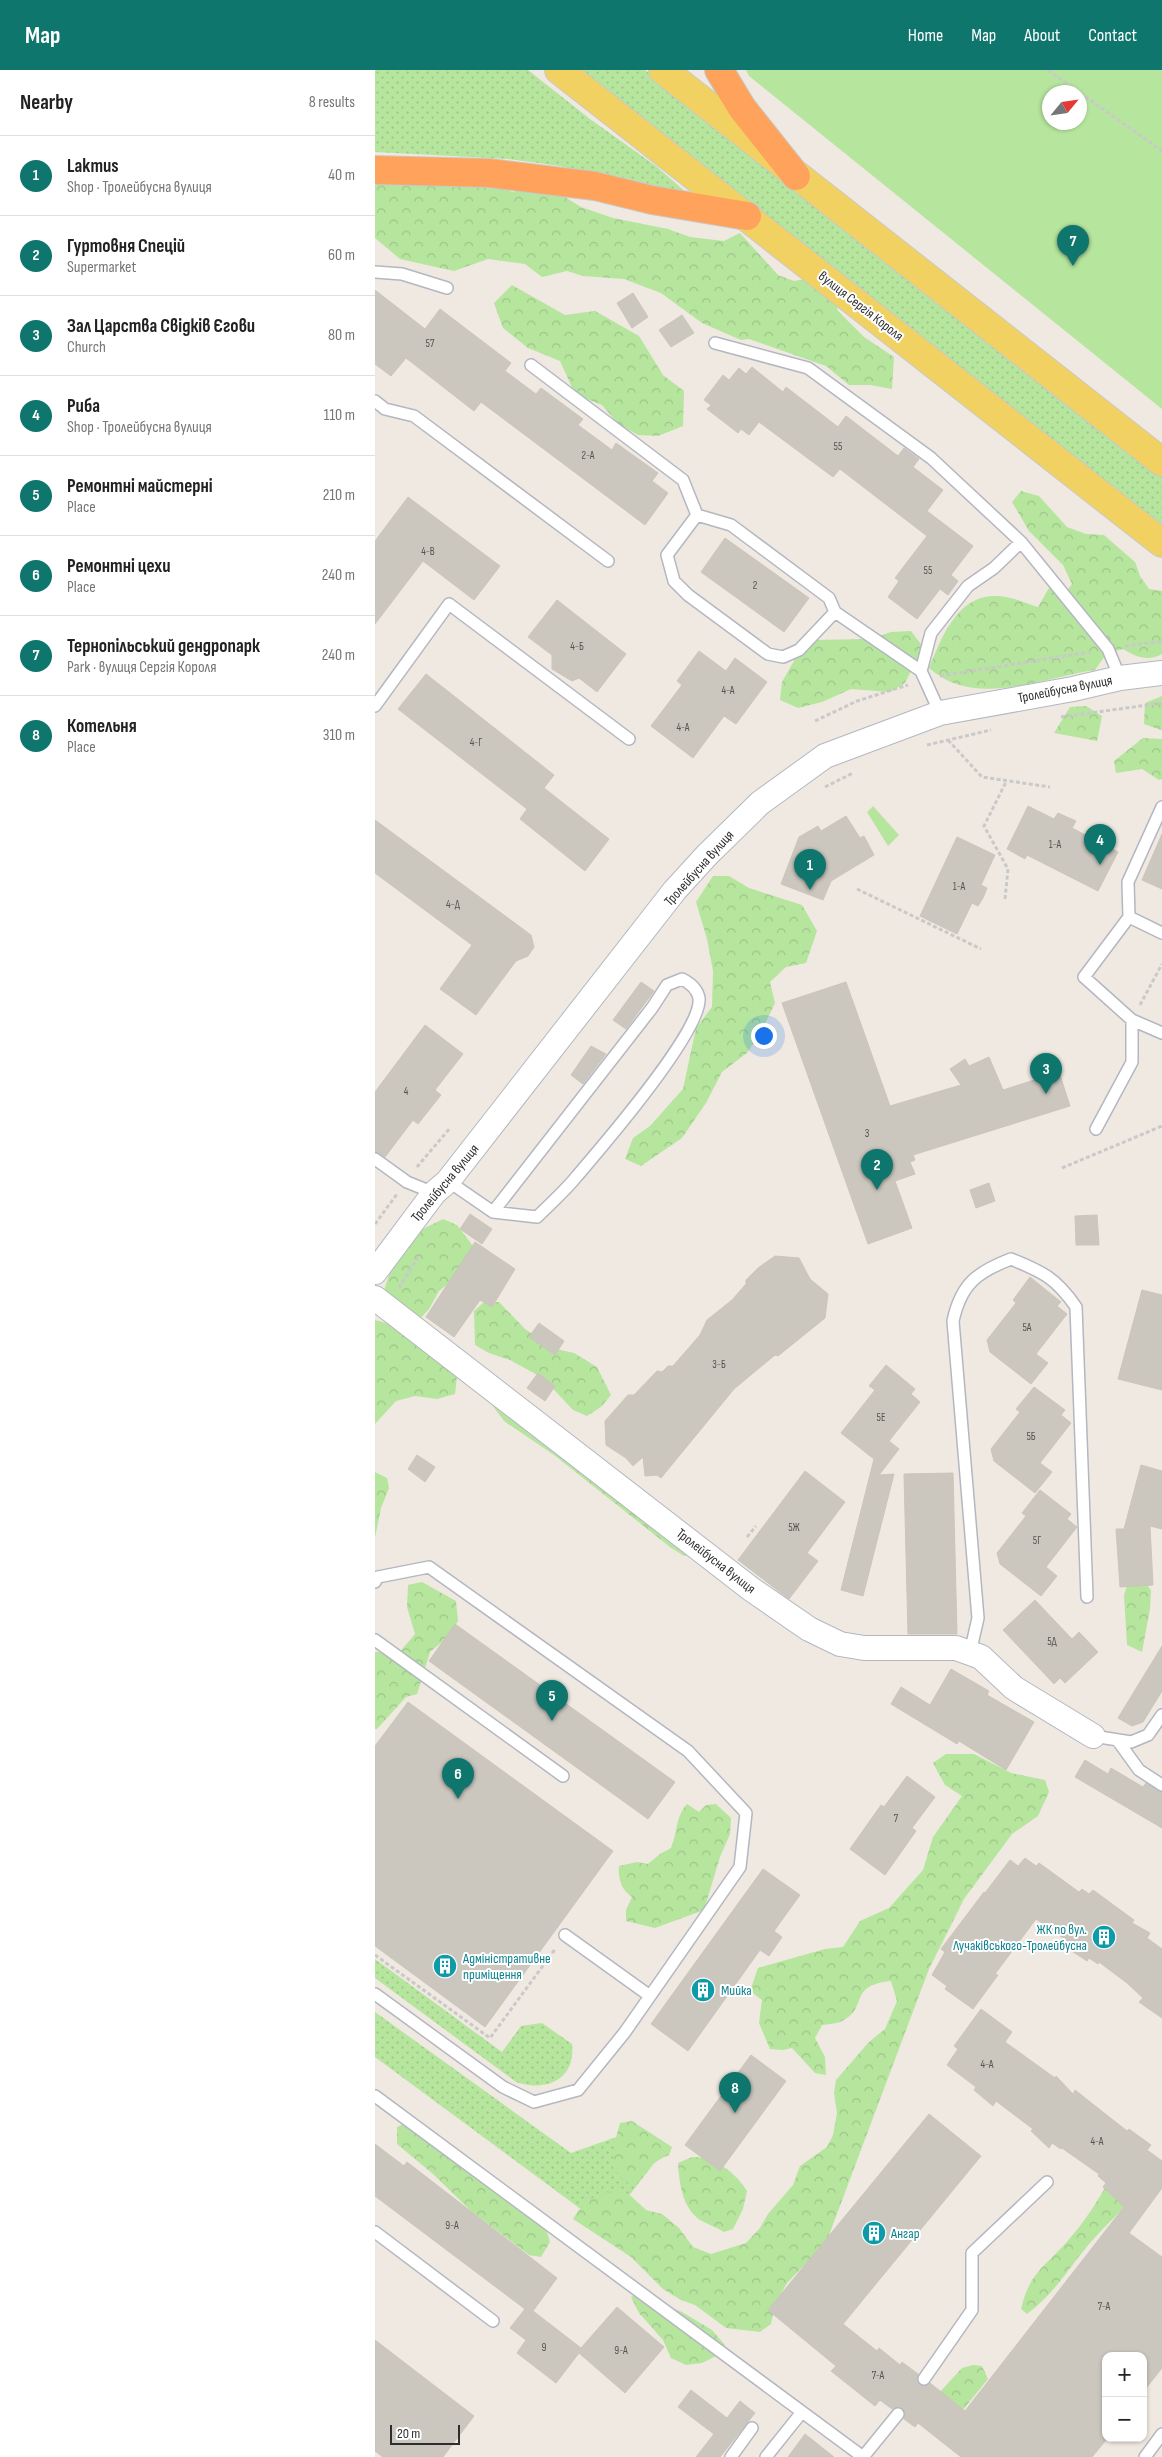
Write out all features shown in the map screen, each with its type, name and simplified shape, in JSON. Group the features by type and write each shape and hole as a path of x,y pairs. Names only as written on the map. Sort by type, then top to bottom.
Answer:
{"highway":[{"path":"719,70 742,108 796,176"},
{"path":"375,170 489,173 595,186 652,200 747,216"}],"main road":[{"name":"вулиця Сергія Короля","path":"559,70 1162,543"},
{"path":"663,70 1162,462"}],"street":[{"name":"Тролейбусна вулиця","path":"375,1272 675,890 707,855 760,803 825,756 940,712 1073,689 1120,678 1162,673"},
{"name":"Тролейбусна вулиця","path":"375,1298 751,1588 809,1629 840,1644 956,1648 981,1656 1014,1688 1033,1702 1093,1736"}],"lane":[{"path":"375,272 401,274 447,288"},
{"path":"715,343 808,368 931,458 1021,542 1108,649 1120,678"},
{"path":"531,365 683,480 697,515"},
{"path":"375,401 385,409 413,416 608,561"},
{"path":"697,515 667,555 674,581 688,595 768,654 783,657 799,650 835,612"},
{"path":"697,515 731,525 829,598 835,612 922,676 940,712"},
{"path":"922,676 931,634 968,586 994,568 1021,542"},
{"path":"375,706 449,604 629,740"},
{"path":"1162,807 1128,882 1129,917 1084,977 1132,1020 1162,1033"},
{"path":"1129,917 1162,933"},
{"path":"375,1159 407,1182 441,1187 493,1212 537,1217 576,1178 681,1042 695,1019 699,999 693,986 682,979 667,985 652,1008 493,1212"},
{"path":"1095,1129 1133,1062 1132,1020"},
{"path":"970,1653 978,1618 953,1321 957,1303 971,1280 989,1268 1011,1259 1044,1272 1063,1288 1077,1307 1087,1597"},
{"path":"375,1582 379,1577 429,1567 688,1751 746,1813 740,1867 625,2032 578,2090 534,2102 503,2087 375,1994"},
{"path":"375,1640 563,1776"},
{"path":"1093,1736 1131,1742 1148,1735 1162,1715"},
{"path":"1118,1741 1139,1770 1162,1785"},
{"path":"565,1935 650,1996"},
{"path":"375,2096 863,2457 898,2414"},
{"path":"924,2379 972,2310 972,2253 1047,2182"},
{"path":"375,2232 493,2321"},
{"path":"766,2457 802,2412"},
{"path":"731,2457 752,2428"},
{"path":"1145,2457 1162,2434"}],"path":[{"path":"1049,70 1162,151"},
{"path":"815,721 857,701 922,676 953,673 1162,641"},
{"path":"1059,718 1162,703"},
{"path":"924,746 993,729"},
{"path":"947,740 982,777 1006,782 1051,787"},
{"path":"816,792 859,770"},
{"path":"1005,899 1008,869 985,826 1006,782"},
{"path":"857,889 981,949"},
{"path":"1132,1020 1162,964"},
{"path":"1062,1168 1162,1126"},
{"path":"747,1537 756,1526"},
{"path":"375,1955 489,2038 565,1935"}],"green space":[{"path":"375,70 528,70 590,119 656,166 696,201 623,185 560,166 508,159 375,152"},
{"path":"581,70 645,70 1162,474 1162,525"},
{"path":"746,70 1162,70 1162,409 749,76"},
{"path":"487,176 512,192 544,184 581,207 613,218 668,229 690,237 724,241 740,233 778,275 794,281 812,278 835,298 838,311 864,337 894,357 892,389 870,385 849,385 826,366 749,339 741,340 702,323 661,293 624,279 583,276 567,271 542,277 525,264 488,259 454,271 400,259 375,238 375,182"},
{"path":"512,285 565,315 595,311 639,336 663,375 684,391 683,426 658,436 638,435 618,424 602,405 575,394 560,361 528,348 503,328 494,303"},
{"path":"1021,491 1039,496 1067,527 1086,534 1104,535 1135,562 1140,576 1149,589 1162,591 1162,654 1152,658 1142,658 1123,649 1107,653 1095,670 1031,684 987,689 966,687 947,680 929,668 951,622 959,612 979,598 998,596 1015,599 1038,607 1053,581 1066,592 1072,584 1063,565 1029,531 1012,502"},
{"path":"911,631 923,647 905,683 890,692 851,689 822,702 798,708 780,700 782,682 803,645 813,640 870,639 891,632"},
{"path":"1162,696 1161,730 1144,724 1145,703"},
{"path":"1086,706 1102,716 1097,741 1054,733 1070,707"},
{"path":"1143,738 1162,739 1162,779 1159,780 1142,769 1116,773 1114,761"},
{"path":"873,806 899,835 888,846 867,812"},
{"path":"713,876 729,876 749,888 802,905 817,931 806,963 786,967 770,982 775,1003 762,1030 747,1053 722,1072 706,1103 682,1138 641,1166 625,1159 633,1138 650,1126 683,1089 696,1028 712,1007 713,971 707,939 696,902"},
{"path":"443,1219 457,1225 473,1246 453,1280 439,1291 429,1309 418,1321 384,1291 390,1271 421,1230"},
{"path":"484,1302 499,1302 525,1329 556,1349 574,1353 597,1367 611,1395 601,1407 587,1416 573,1410 543,1378 510,1360 489,1353 475,1345 474,1311"},
{"path":"375,1320 390,1324 457,1376 455,1394 437,1399 415,1396 396,1401 375,1424"},
{"path":"498,1394 695,1555 684,1556 670,1547 554,1455 504,1421 492,1405"},
{"path":"375,1472 387,1478 389,1488 381,1508 375,1538"},
{"path":"1131,1574 1140,1576 1151,1590 1150,1609 1142,1652 1127,1645 1124,1595"},
{"path":"422,1582 456,1601 458,1621 448,1637 430,1652 417,1694 406,1697 375,1729 375,1652 398,1654 415,1634 407,1607 408,1585"},
{"path":"946,1754 974,1754 1011,1773 1045,1780 1049,1792 1038,1816 1012,1834 964,1899 929,1969 826,2243 787,2283 775,2304 771,2324 760,2332 726,2328 695,2305 681,2300 663,2289 631,2257 573,2219 582,2206 592,2198 604,2193 620,2190 631,2196 646,2210 662,2214 679,2228 693,2247 711,2254 746,2243 793,2185 800,2166 827,2147 833,2135 837,2113 834,2093 836,2080 869,2042 885,2029 897,2001 891,1981 868,1987 863,1992 855,2010 842,2021 822,2025 815,2038 825,2057 826,2075 815,2073 792,2048 783,2050 770,2049 759,2023 762,2000 750,1991 758,1968 825,1949 843,1947 860,1921 889,1908 923,1870 933,1837 962,1796 945,1785 933,1763"},
{"path":"687,1804 699,1812 706,1805 716,1804 731,1818 730,1834 720,1857 704,1910 655,1928 626,1921 626,1910 632,1897 625,1891 621,1883 619,1866 637,1862 648,1864 671,1848 680,1814"},
{"path":"375,1959 502,2052 521,2026 542,2023 572,2044 572,2056 569,2067 557,2080 548,2084 527,2085 516,2082 375,1978"},
{"path":"375,2012 571,2153 625,2134 658,2158 605,2227 375,2057"},
{"path":"632,2121 672,2147 669,2155 658,2160 649,2168 635,2187 622,2179 613,2168 614,2145 620,2123"},
{"path":"407,2122 544,2222 550,2242 541,2257 529,2255 471,2211 433,2174 397,2144 397,2127"},
{"path":"692,2157 709,2159 724,2167 737,2178 747,2191 743,2209 733,2229 724,2232 700,2220 689,2209 679,2178 678,2163"},
{"path":"1106,2186 1131,2199 1090,2243 1048,2295 1027,2314 1021,2309 1029,2285 1076,2231"},
{"path":"637,2293 682,2312 712,2330 725,2345 718,2355 702,2363 686,2365 671,2358 663,2340 639,2313 631,2297"},
{"path":"973,2365 982,2366 988,2379 962,2411 939,2393 962,2368"}],"building":[{"path":"375,290 425,329 440,309 511,363 505,371 536,394 541,388 583,419 578,425 612,450 616,443 658,473 652,481 668,493 645,525 481,402 474,411 406,358 391,376 375,364"},
{"path":"633,293 648,317 632,328 617,303"},
{"path":"682,315 694,333 671,347 659,330"},
{"path":"752,367 783,392 786,387 838,427 846,416 898,456 904,448 919,459 913,467 943,490 927,511 973,546 951,575 958,581 948,595 940,589 917,619 888,597 899,581 895,578 927,536 840,469 833,477 759,422 749,435 741,429 738,433 707,409 711,405 704,400 723,375 729,380 739,368 746,374"},
{"path":"408,497 500,566 474,600 423,561 375,624 375,541"},
{"path":"725,538 809,598 784,632 701,572"},
{"path":"557,600 626,654 597,692 579,678 572,681 552,669 552,655 528,637"},
{"path":"699,651 726,671 735,658 767,682 736,724 724,716 693,758 651,726 682,685 677,681"},
{"path":"426,674 554,775 544,788 609,839 585,871 520,819 527,809 398,709"},
{"path":"1028,806 1054,819 1058,813 1076,821 1072,828 1118,852 1098,891 1027,855 1025,859 1007,849"},
{"path":"846,816 860,838 864,836 874,855 831,881 823,900 781,884 799,837 818,826 821,831"},
{"path":"375,820 531,935 534,947 528,956 516,961 476,1015 440,989 472,945 375,873"},
{"path":"1162,834 1162,889 1142,880"},
{"path":"957,837 995,855 981,885 987,888 983,898 978,906 972,903 957,934 920,916"},
{"path":"641,982 654,991 626,1029 613,1020"},
{"path":"846,982 890,1106 961,1085 950,1069 965,1059 969,1066 989,1057 1003,1090 1059,1072 1070,1106 913,1155 915,1160 910,1162 915,1174 895,1181 912,1228 868,1244 782,1003"},
{"path":"425,1025 463,1054 435,1090 441,1095 418,1124 413,1120 385,1157 375,1152 375,1092"},
{"path":"591,1046 606,1054 583,1084 571,1075"},
{"path":"989,1183 995,1201 976,1208 970,1190"},
{"path":"470,1214 492,1229 482,1244 460,1229"},
{"path":"1097,1215 1099,1245 1076,1245 1075,1216"},
{"path":"475,1242 515,1269 492,1307 480,1300 454,1337 426,1317"},
{"path":"775,1256 799,1258 810,1279 828,1294 825,1318 778,1356 775,1355 734,1389 661,1478 657,1475 645,1476 643,1457 633,1466 626,1458 606,1445 605,1421 628,1395 634,1395 657,1371 662,1372 668,1366 673,1366 700,1335 707,1320 732,1300 746,1284 746,1280 758,1268"},
{"path":"1030,1277 1061,1302 1057,1306 1067,1314 1036,1354 1048,1363 1031,1384 990,1352 987,1340 1016,1303 1013,1300"},
{"path":"1142,1290 1162,1295 1162,1390 1118,1379"},
{"path":"539,1323 564,1341 555,1355 529,1337"},
{"path":"886,1365 915,1389 911,1394 920,1402 889,1441 899,1449 879,1475 894,1474 863,1596 841,1590 874,1459 841,1433 875,1390 869,1386"},
{"path":"538,1373 555,1386 545,1401 527,1388"},
{"path":"1034,1387 1065,1410 1061,1415 1071,1423 1040,1463 1052,1472 1035,1493 994,1461 991,1449 1020,1412 1016,1409"},
{"path":"417,1455 435,1467 425,1482 408,1469"},
{"path":"1141,1465 1162,1471 1162,1529 1150,1526 1153,1585 1120,1587 1116,1529 1124,1529"},
{"path":"805,1471 845,1502 807,1553 818,1561 789,1599 738,1560"},
{"path":"953,1473 957,1634 908,1634 904,1474"},
{"path":"1040,1490 1071,1514 1067,1519 1077,1527 1046,1567 1057,1576 1041,1596 1000,1564 997,1553 1026,1516 1022,1513"},
{"path":"1035,1600 1072,1639 1079,1632 1098,1652 1065,1683 1060,1678 1054,1684 1003,1630"},
{"path":"455,1624 675,1782 648,1819 429,1661"},
{"path":"1162,1646 1162,1691 1143,1722 1132,1726 1118,1718"},
{"path":"951,1669 989,1691 987,1695 1034,1722 1006,1770 959,1741 957,1744 891,1704 901,1687 930,1705"},
{"path":"408,1702 613,1851 485,2027 375,1946 375,1746"},
{"path":"1085,1760 1108,1774 1111,1768 1143,1787 1146,1783 1162,1792 1162,1828 1075,1777"},
{"path":"907,1776 935,1797 912,1828 916,1831 885,1875 850,1849 881,1805 884,1807"},
{"name":"ЖК по вул. Лучаківського-Тролейбусна","path":"1025,1858 1036,1866 1039,1863 1079,1892 1082,1889 1089,1894 1093,1890 1134,1920 1132,1923 1150,1933 1147,1938 1162,1949 1162,2018 1139,2002 1143,1998 1127,1983 1099,1962 1098,1964 1089,1958 1087,1961 1067,1948 1070,1943 1036,1919 995,1974 998,1975 973,2009 945,1989 947,1986 932,1975 945,1952 941,1949 984,1892 1010,1860 1018,1866"},
{"name":"Мийка","path":"763,1869 800,1895 774,1931 782,1937 769,1956 760,1950 688,2051 651,2024"},
{"path":"981,2009 1012,2032 1005,2042 1055,2078 1056,2076 1073,2094 1075,2090 1127,2131 1129,2129 1151,2145 1147,2150 1162,2161 1162,2188 1129,2233 1162,2257 1162,2368 1147,2387 1147,2352 1102,2352 1102,2442 1104,2442 1092,2457 961,2457 918,2423 915,2427 904,2419 905,2412 902,2408 896,2407 892,2409 880,2400 875,2406 831,2371 836,2366 768,2310 929,2114 981,2156 843,2324 877,2351 879,2348 900,2365 902,2362 918,2374 919,2385 924,2386 930,2383 965,2411 1124,2207 1103,2187 1106,2183 1098,2176 1099,2174 1062,2148 1052,2143 1049,2148 1031,2131 1033,2129 996,2101 993,2106 974,2090 976,2087 947,2065 958,2049 954,2046"},
{"path":"751,2055 786,2081 720,2171 685,2145"},
{"path":"375,2144 404,2166 407,2162 557,2278 533,2311 581,2348 617,2307 664,2347 625,2393 579,2353 556,2383 517,2353 526,2340 510,2328 525,2309 375,2196"},
{"path":"375,2340 474,2416 443,2457 383,2457 375,2451"},
{"path":"691,2390 727,2418 740,2401 755,2413 720,2457 696,2457 714,2434 678,2407"},
{"path":"805,2434 834,2457 788,2457"}],"place":[{"name":"Тернопільський дендропарк","path":"1073,266"},
{"name":"Риба","path":"1100,865"},
{"name":"Lakmus","path":"810,890"},
{"name":"Зал Царства Свідків Єгови","path":"1046,1094"},
{"name":"Гуртовня Спецій","path":"877,1190"},
{"name":"Ремонтні майстерні","path":"552,1721"},
{"name":"Ремонтні цехи","path":"458,1799"},
{"name":"ЖК по вул. Лучаківського-Тролейбусна","path":"1104,1937"},
{"name":"Адміністративне приміщення","path":"445,1966"},
{"name":"Мийка","path":"703,1990"},
{"name":"Котельня","path":"735,2113"},
{"name":"Ангар","path":"874,2233"}]}
